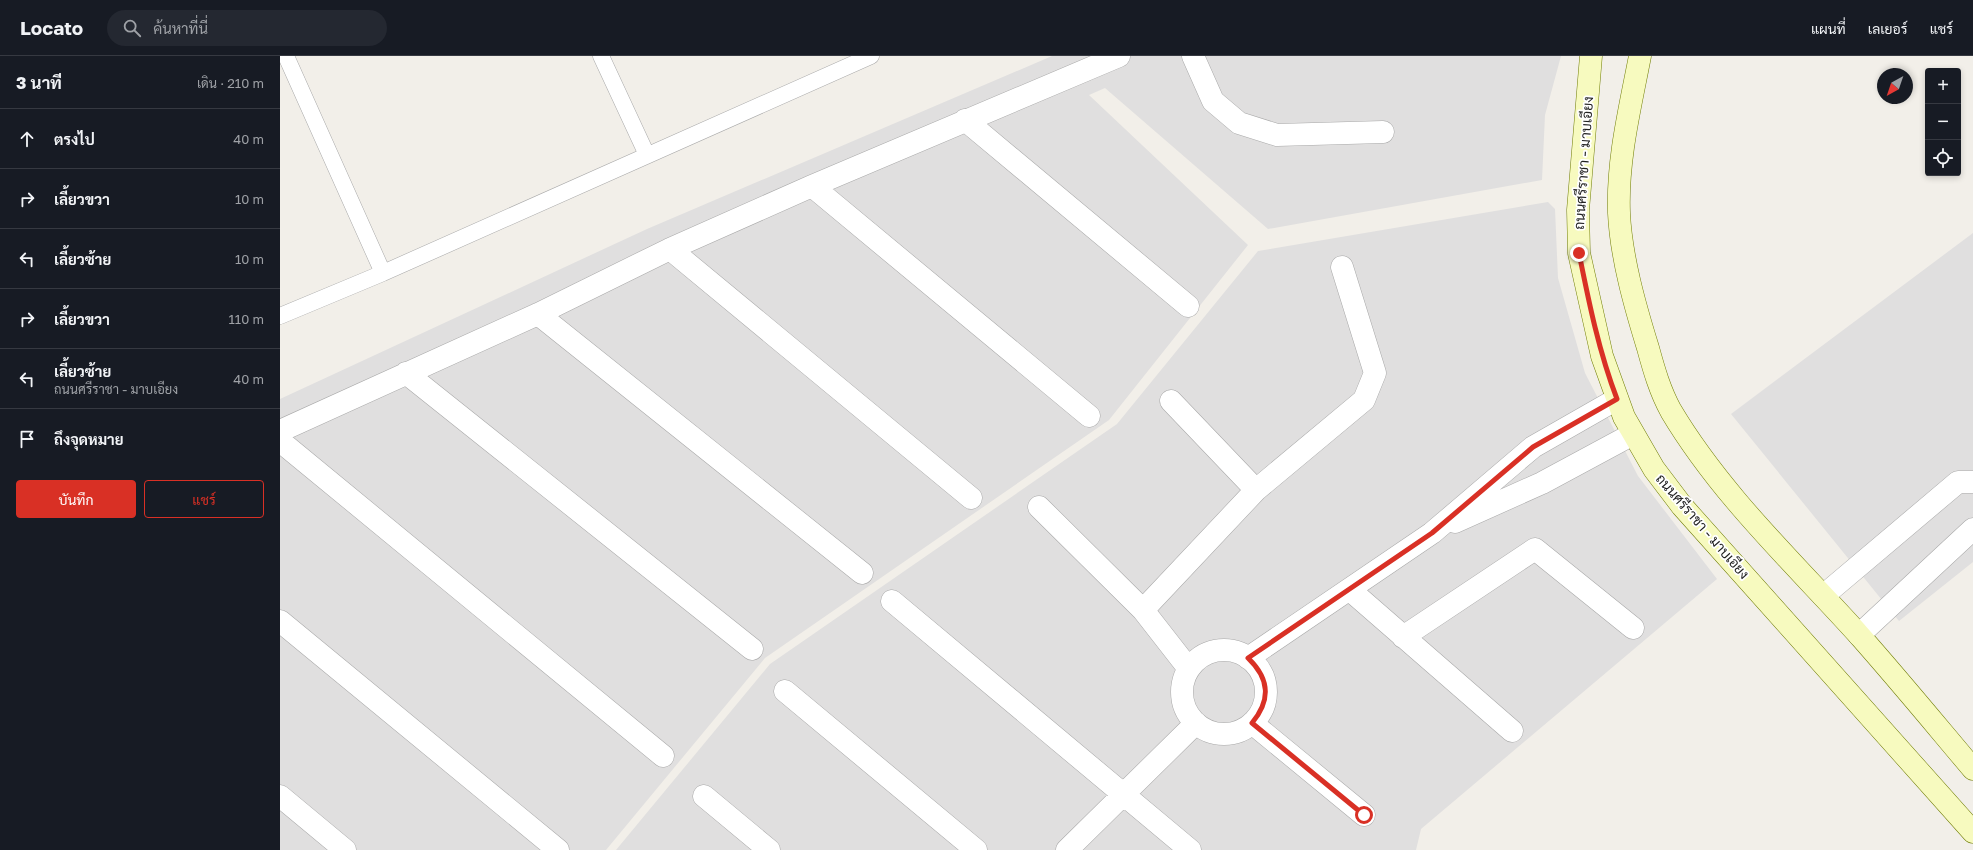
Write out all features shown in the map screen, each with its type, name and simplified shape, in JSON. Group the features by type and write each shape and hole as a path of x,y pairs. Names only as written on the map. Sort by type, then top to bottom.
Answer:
{"main road":[{"name":"ถนนศรีราชา - มาบเอียง","path":"1591,56 1578,202 1579,253 1597,335 1624,417 1654,469 1682,506 1973,832"},
{"path":"1640,56 1621,154 1619,214 1624,250 1636,310 1657,379 1671,410 1697,449 1777,547 1859,635 1973,769"}],"street":[{"path":"280,430 538,314 670,249 965,120 1119,56"},
{"path":"1193,56 1213,101 1239,123 1277,135 1383,132"},
{"path":"965,120 1188,306"},
{"path":"812,186 1089,416"},
{"path":"670,249 971,498"},
{"path":"1143,610 1256,490 1364,400 1375,373 1342,267"},
{"path":"538,314 862,574"},
{"path":"406,373 752,649"},
{"path":"1248,658 1432,533 1533,447 1617,399"},
{"path":"1171,401 1256,490"},
{"path":"1432,533 1542,483 1633,434"},
{"path":"280,442 663,756"},
{"path":"1823,596 1958,482 1973,482"},
{"path":"1039,507 1143,610 1189,669"},
{"path":"1859,635 1973,529"},
{"path":"1403,637 1534,550 1633,628"},
{"path":"1350,590 1512,731"},
{"path":"892,601 1190,850"},
{"path":"280,621 558,850"},
{"path":"1223,650 1236,652 1248,658 1257,666 1263,677 1266,690 1265,702 1260,714 1252,723 1241,730 1230,733 1218,733 1206,730 1196,723 1188,714 1184,703 1182,692 1184,679 1189,669 1198,659 1210,652 1223,650"},
{"path":"785,691 976,850"},
{"path":"1067,850 1196,723"},
{"path":"1252,723 1364,815"},
{"path":"280,796 345,850"},
{"path":"704,796 770,850"}],"lane":[{"path":"286,56 383,273"},
{"path":"601,56 648,155"},
{"path":"280,316 383,273 871,56"}],"shaded area":[{"path":"1052,56 1561,56 1545,115 1542,180 1268,229 1105,88 1089,95 1248,245 1109,420 765,658 606,850 280,850 280,399 647,229"},
{"path":"1548,202 1555,209 1558,278 1585,373 1638,476 1717,579 1421,829 1416,850 616,850 770,664 1117,424 1258,251"},
{"path":"1973,233 1973,562 1899,621 1731,414"}],"route":[{"path":"1364,815 1252,723 1260,714 1265,702 1266,690 1263,677 1257,666 1248,658 1432,533 1533,447 1617,399 1602,356 1579,253"}]}
